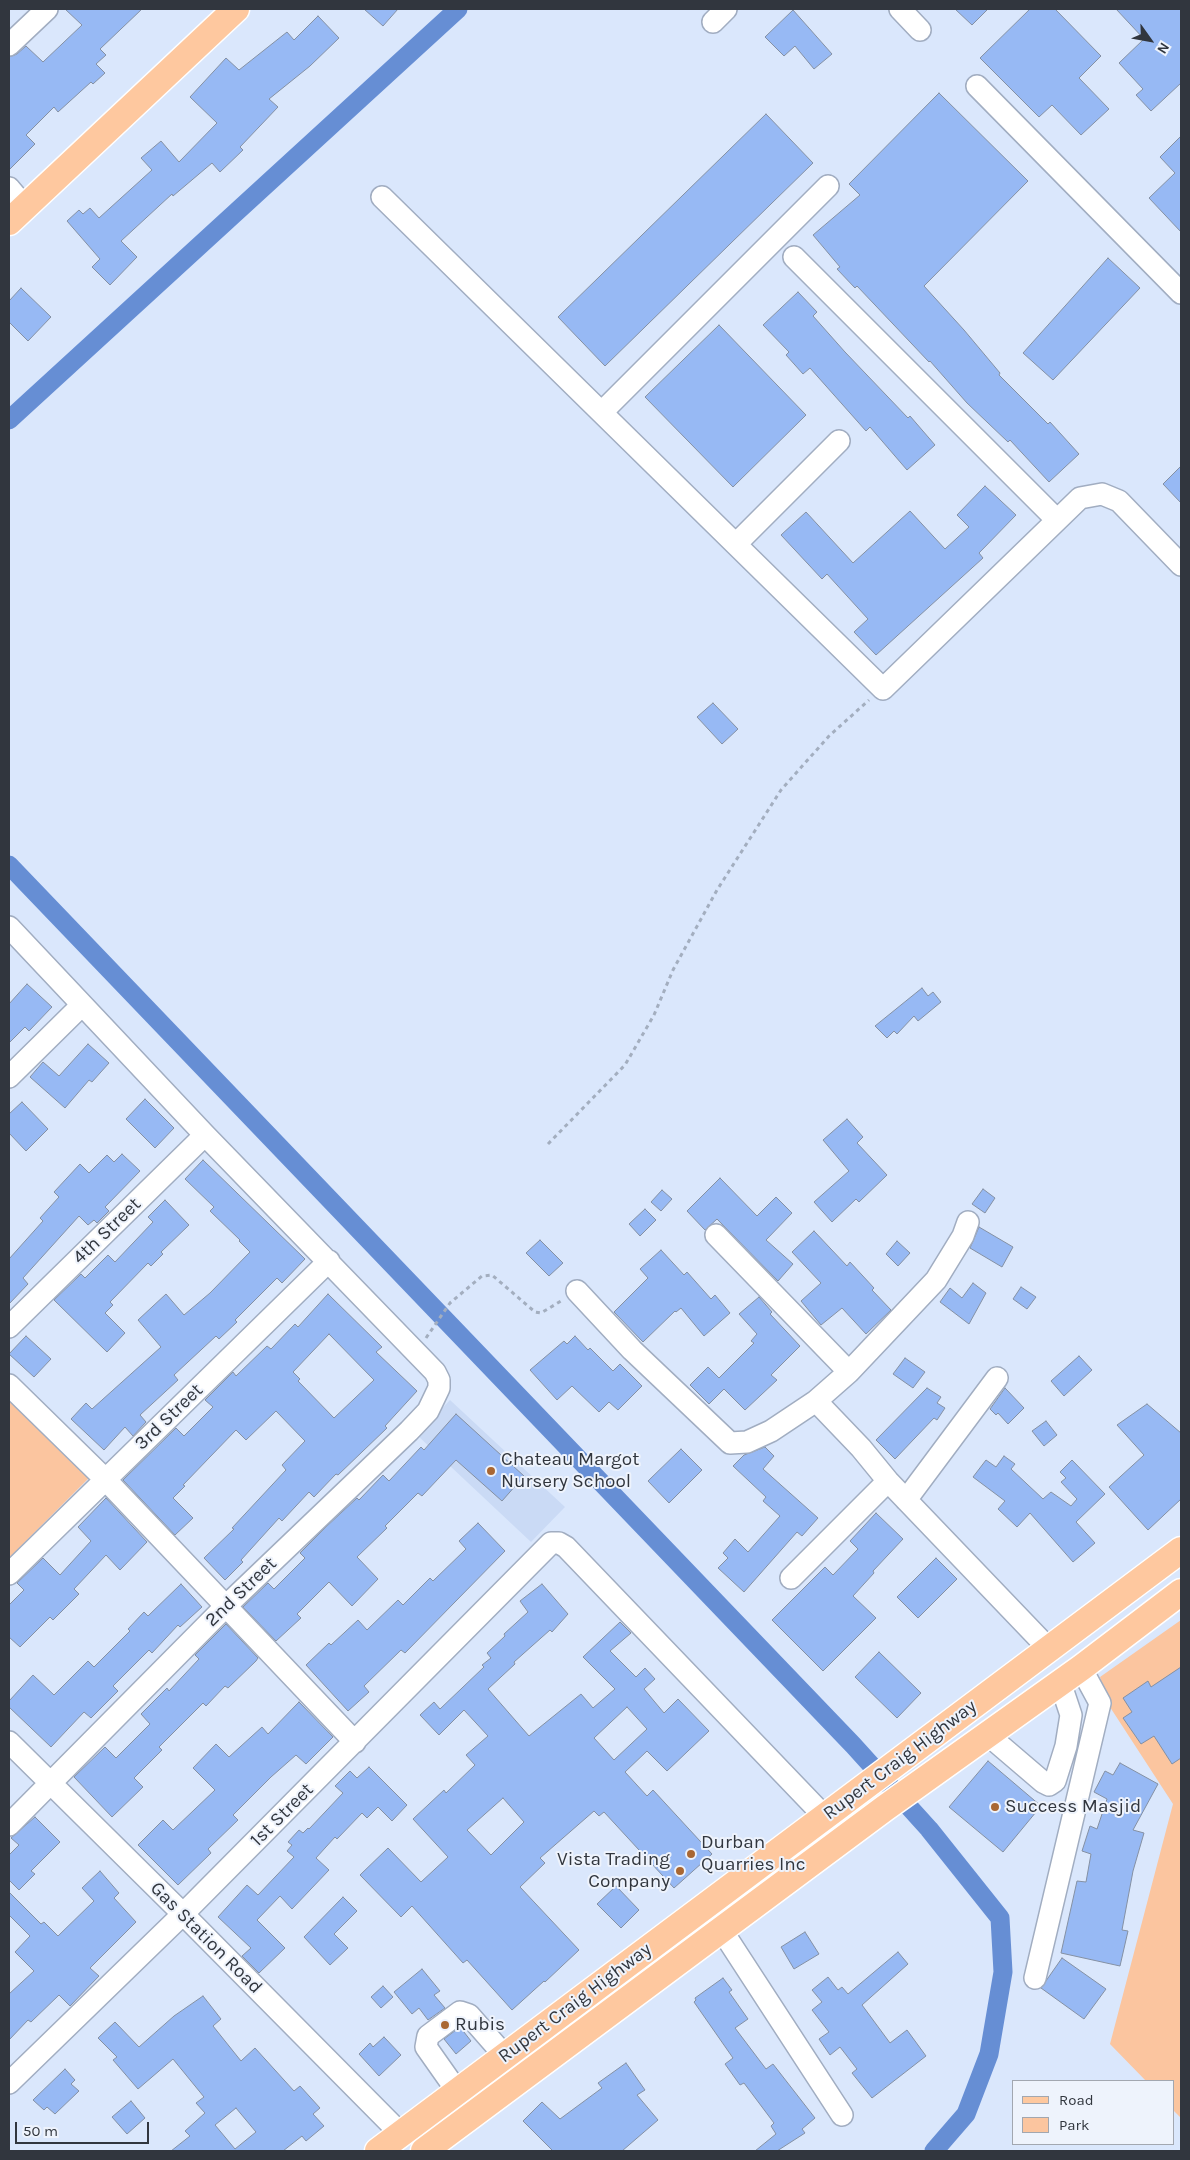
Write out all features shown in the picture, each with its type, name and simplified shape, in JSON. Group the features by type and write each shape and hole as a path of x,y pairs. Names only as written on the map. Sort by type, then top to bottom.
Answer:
{"main road":[{"path":"14,206 236,9"},
{"name":"Rupert Craig Highway","path":"378,2151 825,1817 863,1786 1181,1550"},
{"name":"Rupert Craig Highway","path":"424,2151 916,1785 988,1735 1181,1592"}],"street":[{"path":"9,45 47,9"},
{"path":"900,9 920,30"},
{"path":"977,86 1181,294"},
{"path":"602,412 828,186"},
{"path":"382,197 883,689 1080,498 1102,494 1119,501 1181,565"},
{"path":"794,257 1057,520"},
{"path":"736,544 839,441"},
{"path":"9,927 205,1135 329,1261"},
{"path":"9,1077 82,1005"},
{"name":"4th Street","path":"9,1327 205,1135"},
{"path":"577,1291 632,1350 730,1443 747,1442 771,1431 816,1401 848,1372 936,1280 963,1236 968,1222"},
{"path":"716,1235 848,1372"},
{"name":"2nd Street","path":"9,1825 227,1605 428,1411 439,1388 439,1380 435,1372 329,1261"},
{"name":"3rd Street","path":"9,1574 329,1261"},
{"path":"906,1500 997,1378"},
{"path":"9,1385 105,1479 227,1605 355,1742"},
{"path":"816,1401 861,1448 888,1481 1049,1649"},
{"path":"791,1578 888,1481"},
{"name":"1st Street","path":"9,2084 183,1914 551,1543 558,1543 566,1547 825,1817"},
{"path":"988,1735 1043,1782 1049,1784 1055,1781 1066,1746 1071,1716 1070,1675"},
{"path":"1035,1978 1100,1703 1070,1675"},
{"name":"Gas Station Road","path":"9,1742 401,2134"},
{"path":"721,1929 842,2115"},
{"path":"457,2091 426,2047 428,2036 460,2012 469,2015 504,2055"}],"path":[{"path":"548,1144 625,1065 650,1022 674,970 717,890 781,790 829,736 883,689"},
{"path":"436,1322 450,1303 482,1276 492,1274 535,1312 541,1313 577,1291"}],"shaded area":[{"name":"Chateau Margot Nursery School","path":"450,1400 565,1507 531,1542 417,1435"}],"green space":[{"path":"9,1397 89,1478 9,1558"},
{"path":"1181,1620 1181,2118 1175,2112 1175,2080 1145,2080 1110,2044 1173,1804 1108,1704 1100,1677"}],"building":[{"path":"65,9 142,9 100,49 106,55 96,64 105,73 93,84 91,82 58,112 54,107 26,135 35,144 9,170 9,57 17,54 26,46 43,62 82,25"},
{"path":"364,9 398,9 383,26"},
{"path":"955,9 988,9 972,25"},
{"path":"1030,9 1055,9 1101,56 1079,78 1109,109 1081,135 1052,105 1039,117 980,58"},
{"path":"1116,9 1181,9 1181,83 1151,111 1136,95 1143,89 1119,63 1144,39"},
{"path":"793,10 832,54 814,69 795,46 784,56 765,37"},
{"path":"318,16 339,38 310,66 269,99 278,107 240,147 243,150 220,172 212,163 173,196 172,194 121,241 137,257 110,285 92,267 100,259 67,221 79,210 83,214 90,208 99,218 152,170 141,158 161,141 179,162 217,123 190,97 226,58 239,70 287,32 294,40"},
{"path":"939,93 1028,181 924,286 964,330 1000,373 999,375 1048,424 1050,422 1079,454 1049,482 1010,440 1008,442 967,403 930,361 857,286 855,288 837,269 840,267 813,235 860,195 849,184"},
{"path":"766,114 813,163 605,366 558,317"},
{"path":"1181,136 1181,232 1149,198 1175,173 1160,157"},
{"path":"1108,258 1140,288 1053,380 1023,353"},
{"path":"21,288 51,317 28,341 9,322 9,301"},
{"path":"798,292 817,312 813,316 845,352 908,418 910,416 935,445 907,470 870,427 866,431 810,368 803,374 786,355 789,352 763,325"},
{"path":"719,325 806,415 733,487 645,397"},
{"path":"1181,466 1181,503 1163,484"},
{"path":"985,486 1016,515 979,553 983,558 876,655 854,632 868,619 827,574 822,579 781,535 806,512 853,563 910,511 945,549 969,527 957,515"},
{"path":"713,703 738,729 722,744 697,717"},
{"path":"27,984 52,1007 29,1031 25,1027 9,1043 9,1004"},
{"path":"922,988 928,996 933,992 941,1002 918,1021 914,1016 897,1034 894,1031 887,1038 875,1026"},
{"path":"88,1044 109,1063 92,1082 89,1080 65,1108 30,1077 43,1062 59,1076"},
{"path":"145,1099 174,1128 155,1148 126,1119"},
{"path":"22,1102 48,1129 26,1151 9,1133 9,1114"},
{"path":"847,1119 863,1137 857,1143 887,1175 859,1202 856,1199 832,1222 814,1202 849,1171 823,1140"},
{"path":"122,1154 140,1171 105,1207 109,1211 97,1223 94,1220 88,1225 79,1216 23,1278 28,1284 9,1304 9,1259 43,1221 40,1218 59,1197 54,1192 80,1164 89,1173 107,1155 114,1162"},
{"path":"203,1160 305,1259 282,1283 277,1278 219,1339 216,1336 174,1375 178,1380 140,1415 146,1422 133,1436 125,1427 104,1450 71,1419 86,1403 92,1409 161,1347 138,1320 166,1294 184,1315 210,1293 250,1252 210,1211 214,1207 185,1179"},
{"path":"720,1178 757,1216 776,1197 792,1213 766,1240 793,1264 778,1281 717,1219 705,1230 687,1211"},
{"path":"983,1189 995,1198 985,1213 972,1204"},
{"path":"662,1190 672,1199 661,1211 651,1202"},
{"path":"165,1200 189,1225 161,1252 163,1254 151,1266 148,1263 110,1302 113,1305 105,1313 125,1333 107,1352 54,1300 81,1274 85,1278 108,1255 115,1262 153,1222 148,1217"},
{"path":"645,1209 656,1220 640,1236 629,1224"},
{"path":"979,1227 1013,1247 1002,1267 970,1248"},
{"path":"814,1231 847,1266 850,1262 891,1310 866,1334 842,1308 821,1325 801,1301 821,1283 792,1252"},
{"path":"540,1240 563,1263 549,1276 526,1253"},
{"path":"897,1241 910,1253 898,1266 886,1254"},
{"path":"661,1250 684,1275 687,1272 711,1299 715,1295 730,1313 704,1336 681,1308 675,1311 643,1342 614,1312 648,1278 640,1269"},
{"path":"973,1283 986,1293 969,1324 940,1302 950,1288 962,1298"},
{"path":"1021,1287 1036,1297 1027,1309 1013,1299"},
{"path":"328,1294 382,1347 376,1352 417,1391 385,1426 387,1428 338,1475 336,1474 314,1497 309,1492 282,1521 279,1518 241,1560 243,1562 225,1580 204,1558 234,1529 232,1528 286,1470 282,1465 305,1441 276,1411 246,1440 236,1430 183,1485 185,1486 173,1498 193,1518 175,1535 123,1480 176,1428 184,1436 213,1407 205,1400 233,1372 236,1376 267,1346 271,1349 295,1324 298,1327","holes":["329,1334 374,1380 334,1418 298,1381 300,1379 293,1372"]},
{"path":"759,1297 772,1312 770,1314 800,1346 771,1375 777,1380 745,1410 724,1389 709,1404 690,1385 708,1367 719,1378 754,1343 751,1341 757,1334 739,1314"},
{"path":"26,1336 51,1359 34,1377 9,1354"},
{"path":"575,1336 613,1371 620,1364 642,1386 618,1410 609,1402 599,1412 572,1386 557,1400 530,1370 564,1341 567,1344"},
{"path":"1079,1356 1092,1370 1064,1396 1051,1381"},
{"path":"905,1358 925,1372 913,1388 893,1374"},
{"path":"927,1388 941,1397 937,1403 945,1408 937,1420 934,1418 895,1459 876,1440"},
{"path":"1005,1388 1024,1408 1008,1424 998,1413 996,1415 990,1409"},
{"path":"1147,1404 1181,1433 1181,1499 1148,1530 1109,1487 1144,1455 1117,1425"},
{"path":"456,1414 524,1476 502,1501 456,1460 422,1496 418,1493 385,1526 387,1528 357,1557 378,1579 352,1606 329,1582 297,1614 301,1618 276,1641 243,1607 268,1583 274,1589 305,1558 300,1553 327,1526 357,1498 359,1500 383,1475 389,1481 421,1447 424,1450"},
{"path":"1046,1421 1057,1435 1044,1446 1032,1431"},
{"path":"765,1447 774,1456 763,1469 818,1518 802,1536 797,1532 744,1592 718,1568 728,1558 723,1553 735,1539 748,1552 780,1516 763,1501 766,1497 733,1466 744,1455"},
{"path":"681,1449 702,1470 669,1503 648,1481"},
{"path":"1004,1456 1015,1464 1011,1469 1043,1499 1051,1492 1071,1506 1077,1499 1061,1482 1066,1478 1060,1472 1072,1460 1105,1494 1076,1522 1095,1543 1073,1562 1030,1513 1017,1527 998,1509 1005,1501 973,1477 986,1460 996,1467"},
{"path":"106,1498 147,1542 120,1570 106,1555 74,1589 79,1594 53,1620 50,1617 20,1647 9,1637 9,1605 24,1590 17,1583 43,1558 60,1575 91,1541 78,1527"},
{"path":"876,1513 903,1539 853,1596 876,1618 823,1671 772,1620 825,1567 833,1575 858,1549 850,1541"},
{"path":"478,1523 505,1551 405,1653 401,1650 364,1686 369,1692 348,1711 306,1665 329,1643 331,1645 358,1620 367,1630 398,1600 403,1605 430,1578 433,1581 466,1549 459,1541"},
{"path":"936,1558 957,1579 918,1618 897,1597"},
{"path":"181,1584 202,1607 180,1627 178,1625 152,1653 149,1650 113,1686 118,1691 91,1718 84,1712 51,1747 9,1707 9,1701 33,1675 54,1695 88,1661 94,1667 130,1631 128,1629 144,1612 148,1616"},
{"path":"542,1584 568,1614 552,1632 550,1630 514,1662 515,1664 488,1689 529,1736 581,1694 593,1708 615,1689 583,1657 620,1622 631,1633 610,1651 636,1677 645,1668 655,1679 644,1689 664,1713 678,1699 709,1731 667,1771 647,1751 625,1772 647,1796 653,1790 712,1854 674,1888 604,1812 599,1816 594,1811 540,1858 545,1863 520,1887 579,1950 512,2010 467,1960 463,1963 412,1906 401,1917 360,1875 388,1848 421,1882 448,1857 413,1819 444,1790 446,1793 475,1765 466,1755 488,1736 464,1710 439,1735 420,1715 434,1702 440,1709 484,1667 482,1665 491,1658 487,1653 528,1612 520,1601","holes":["627,1707 647,1729 614,1760 594,1738","503,1798 524,1822 491,1855 467,1830"]},
{"path":"226,1624 258,1658 228,1688 225,1686 206,1706 203,1703 159,1747 162,1750 134,1778 143,1787 112,1817 74,1777 105,1747 116,1758 150,1724 141,1714 167,1688 169,1691 199,1659 195,1655"},
{"path":"879,1652 921,1693 897,1718 855,1677"},
{"path":"1181,1667 1181,1758 1172,1764 1154,1736 1141,1744 1123,1718 1132,1712 1123,1698 1148,1681 1151,1687"},
{"path":"299,1702 333,1737 306,1764 296,1755 271,1777 233,1815 238,1820 208,1849 211,1853 178,1885 138,1845 163,1820 173,1830 215,1790 193,1768 216,1744 229,1757 262,1727 268,1734"},
{"name":"Success Masjid","path":"988,1761 1041,1806 1003,1852 949,1807"},
{"path":"1120,1763 1158,1784 1133,1830 1144,1833 1133,1871 1122,1930 1128,1931 1120,1966 1061,1953 1077,1881 1086,1882 1091,1854 1082,1851 1090,1826 1097,1829 1107,1799 1094,1792 1105,1771 1113,1775"},
{"path":"369,1767 407,1805 392,1821 378,1807 367,1818 362,1813 337,1839 335,1837 316,1858 329,1870 292,1909 280,1896 257,1920 285,1948 259,1973 242,1956 251,1948 218,1917 247,1885 258,1895 294,1857 287,1851 292,1845 288,1842 299,1830 303,1833 309,1829 343,1793 335,1786 350,1771 357,1778"},
{"path":"35,1817 60,1842 31,1871 35,1874 19,1890 9,1880 9,1855 19,1845 11,1838"},
{"path":"100,1871 119,1893 114,1898 136,1922 90,1968 99,1976 70,2006 59,1995 31,2022 28,2020 9,2040 9,1994 34,1971 15,1952 30,1936 9,1915 9,1892 41,1924 44,1922 58,1936 94,1901 82,1888"},
{"path":"616,1886 639,1910 621,1928 597,1904"},
{"path":"343,1897 357,1911 334,1934 348,1948 330,1965 304,1937"},
{"path":"805,1932 819,1954 794,1969 781,1947"},
{"path":"898,1952 908,1964 862,2005 890,2043 907,2030 926,2056 872,2098 852,2073 857,2069 840,2047 830,2055 819,2039 829,2032 812,2010 822,2002 812,1990 828,1977 838,1990 842,1987 848,1994"},
{"path":"1062,1958 1106,1989 1084,2019 1041,1988"},
{"path":"422,1969 440,1991 434,1995 445,2008 428,2020 419,2008 412,2014 394,1992"},
{"path":"723,1978 732,1990 729,1992 748,2019 735,2028 766,2069 773,2064 815,2118 802,2129 805,2133 777,2151 755,2151 776,2134 771,2126 774,2123 744,2083 740,2085 725,2064 733,2058 694,2002 695,1998"},
{"path":"383,1986 393,1997 381,2008 371,1997"},
{"path":"203,1996 221,2019 213,2026 241,2061 255,2048 294,2091 300,2086 320,2108 313,2114 324,2126 306,2141 302,2136 283,2151 171,2151 190,2136 185,2131 205,2113 196,2103 204,2097 173,2059 138,2089 113,2060 117,2057 98,2038 115,2022 139,2047 174,2016","holes":["236,2108 256,2132 235,2149 215,2125"]},
{"path":"460,2027 471,2041 456,2054 444,2039"},
{"path":"384,2037 401,2055 379,2076 359,2054 370,2043 373,2047"},
{"path":"626,2063 645,2090 637,2095 658,2120 622,2151 553,2151 523,2121 542,2102 560,2119 602,2088 598,2083"},
{"path":"65,2069 75,2080 71,2084 79,2091 55,2114 47,2107 44,2110 33,2100"},
{"path":"131,2101 145,2118 127,2134 112,2117"}],"waterway":[{"path":"9,420 458,9"},
{"path":"9,865 853,1745 929,1829 1000,1918 1003,1972 989,2054 966,2114 934,2151"}],"place":[{"name":"Chateau Margot Nursery School","path":"491,1471"},
{"name":"Success Masjid","path":"995,1807"},
{"name":"Durban Quarries Inc","path":"691,1854"},
{"name":"Vista Trading Company","path":"680,1871"},
{"name":"Rubis","path":"445,2025"}]}
